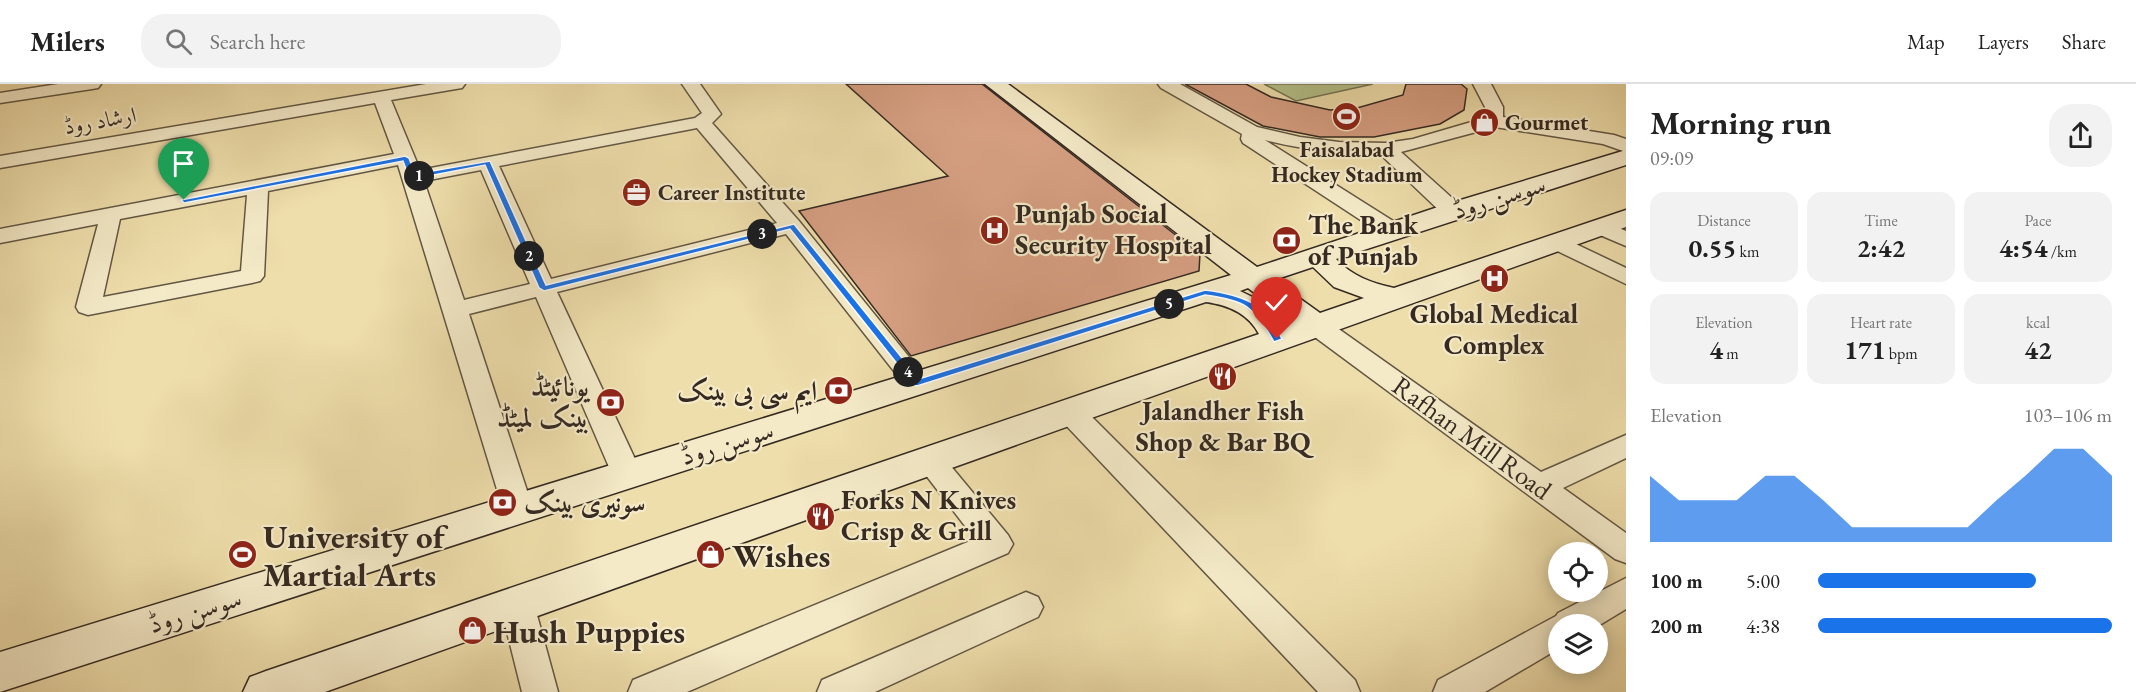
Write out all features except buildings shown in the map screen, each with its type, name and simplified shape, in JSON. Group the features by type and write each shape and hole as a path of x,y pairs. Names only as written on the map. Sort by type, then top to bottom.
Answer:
{"street":[{"path":"0,98 92,84"},
{"name":"ارشاد روڈ","path":"0,162 456,84"},
{"path":"0,236 258,186 409,168 488,163 701,122 712,114 691,84"},
{"path":"995,84 1317,326"},
{"path":"1167,84 1238,126 1300,143 1339,148 1386,149 1415,144 1494,121 1607,139 1626,146"},
{"path":"1482,84 1494,107 1494,121"},
{"path":"381,97 409,168 518,509"},
{"path":"701,122 792,226 917,383"},
{"path":"1251,131 1250,139 1393,231"},
{"path":"1386,149 1453,211"},
{"name":"سوسن روڈ","path":"0,672 1254,278 1453,211 1626,157"},
{"path":"488,163 627,474"},
{"path":"111,214 88,307 252,276 258,186"},
{"path":"455,310 792,226"},
{"path":"284,689 517,604 1557,242 1618,228"},
{"path":"1557,242 1626,277"},
{"path":"1319,256 1330,271 1341,280 1363,290 1398,297"},
{"path":"1205,293 1228,296 1252,306 1269,321 1277,339"},
{"name":"Rafhan Mill Road","path":"1317,326 1626,550"},
{"path":"1070,412 1342,692"},
{"path":"1539,486 1626,446"},
{"path":"646,692 997,544 930,461"},
{"path":"1588,614 1626,592"},
{"path":"517,604 540,692"},
{"path":"835,692 1026,607"},
{"path":"1451,692 1548,637"}],"green space":[{"path":"1264,84 1373,84 1296,101"}],"place":[{"name":"Faisalabad Hockey Stadium","path":"1347,117"},
{"name":"Gourmet","path":"1484,122"},
{"name":"Career Institute","path":"637,192"},
{"name":"Punjab Social Security Hospital","path":"994,230"},
{"name":"The Bank of Punjab","path":"1287,241"},
{"name":"Global Medical Complex","path":"1494,279"},
{"name":"Jalandher Fish Shop & Bar BQ","path":"1223,376"},
{"name":"ایم سی بی بینک","path":"838,391"},
{"name":"یونائیٹڈ بینک لمیٹڈ","path":"610,403"},
{"name":"سونیری بینک","path":"503,503"},
{"name":"Forks N Knives Crisp & Grill","path":"820,516"},
{"name":"University of Martial Arts","path":"242,555"},
{"name":"Wishes","path":"711,555"},
{"name":"Hush Puppies","path":"472,631"}],"route":[{"path":"184,200 405,158 413,177 488,163 544,288 792,226 917,383 1205,293 1228,296 1252,306 1269,321 1277,339"}]}
